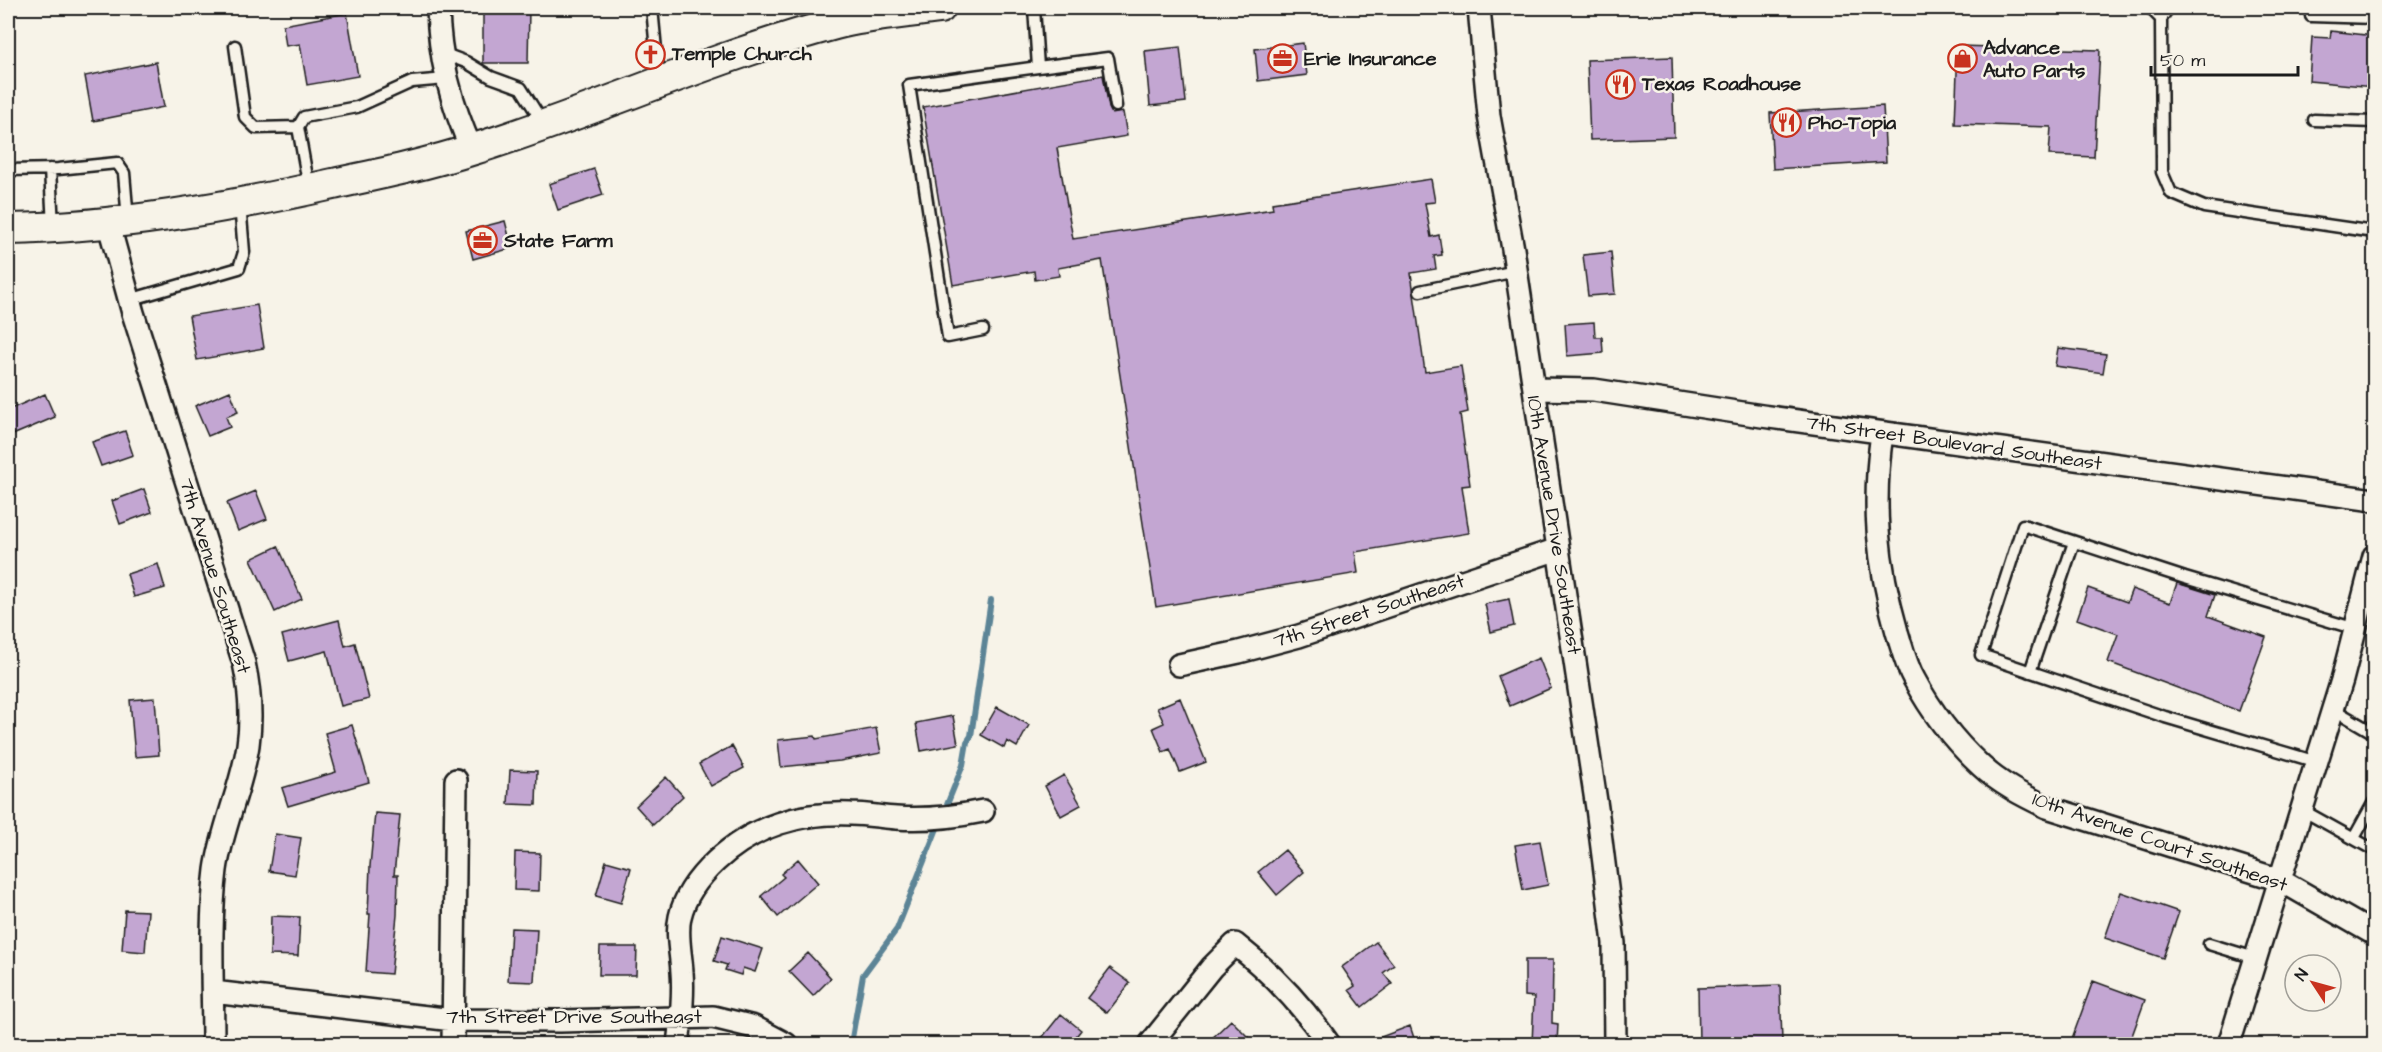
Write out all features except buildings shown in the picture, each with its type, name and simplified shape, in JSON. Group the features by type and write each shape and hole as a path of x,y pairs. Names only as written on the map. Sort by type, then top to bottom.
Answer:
{"main road":[{"path":"8,229 118,221 240,204 309,189 472,150 545,126 659,81 786,38 838,15 940,8"}],"street":[{"path":"438,8 441,53 446,80 458,121 472,150"},
{"name":"10th Avenue Drive Southeast","path":"1479,8 1490,116 1516,271 1597,808 1614,943 1615,1044"},
{"name":"7th Avenue Southeast","path":"118,221 129,300 244,663 249,686 248,746 222,838 216,869 212,925 213,1044"},
{"name":"7th Street Boulevard Southeast","path":"1534,389 1594,390 1882,433 2374,500"},
{"name":"10th Avenue Court Southeast","path":"1882,433 1876,474 1876,516 1881,566 1890,608 1913,678 1937,716 1958,743 1992,775 2024,796 2047,807 2280,880 2374,934"},
{"name":"7th Street Southeast","path":"1179,665 1299,636 1558,549"},
{"path":"2229,1044 2333,709 2374,556"},
{"path":"453,1044 456,780"},
{"path":"678,1044 682,974 677,928 680,914 689,893 702,874 740,842 770,825 812,815 854,814 929,819 982,812"},
{"path":"1150,1044 1235,944 1256,960 1294,998 1329,1044"},
{"name":"7th Street Drive Southeast","path":"213,992 453,1020 560,1022 713,1017 754,1027 786,1044"}],"lane":[{"path":"652,8 659,81"},
{"path":"1034,8 1038,67"},
{"path":"2154,8 2154,12 2161,19"},
{"path":"2168,8 2161,19 2162,172 2171,193 2204,207 2374,232"},
{"path":"2311,16 2374,18"},
{"path":"235,46 245,117 256,128 298,127"},
{"path":"441,53 466,62 491,77 521,88 545,126"},
{"path":"983,330 948,337 909,85 1108,58 1116,106"},
{"path":"309,189 298,127 304,117 357,107 412,82 446,80"},
{"path":"2314,120 2374,122"},
{"path":"8,170 117,163 124,173 118,221"},
{"path":"50,169 53,227"},
{"path":"129,300 239,268 244,252 240,204"},
{"path":"1420,291 1516,271"},
{"path":"2317,762 2164,717 1981,655 2023,525 2356,629"},
{"path":"2030,672 2074,542"},
{"path":"2333,709 2374,733"},
{"path":"2354,838 2374,802"},
{"path":"2302,810 2374,850"},
{"path":"2209,944 2255,958"}],"waterway":[{"path":"944,812 963,765 967,742 971,736 991,600"},
{"path":"851,1044 863,975 897,929 940,821"}],"place":[{"name":"Temple Church","path":"651,54"},
{"name":"Erie Insurance","path":"1283,59"},
{"name":"Advance Auto Parts","path":"1962,59"},
{"name":"Texas Roadhouse","path":"1621,84"},
{"name":"Pho-Topia","path":"1787,123"},
{"name":"State Farm","path":"483,241"}]}
